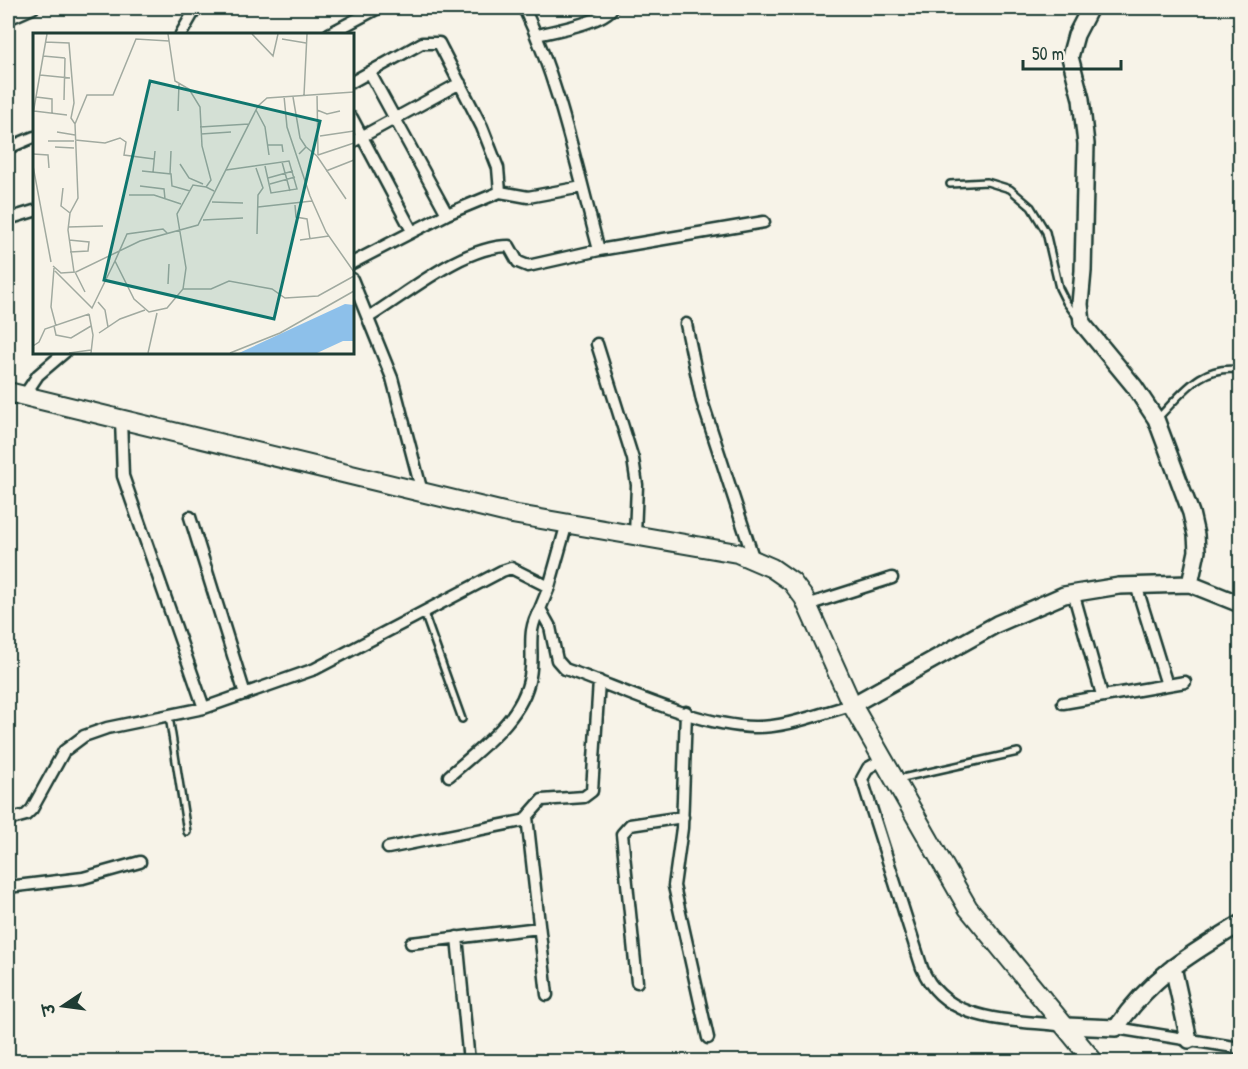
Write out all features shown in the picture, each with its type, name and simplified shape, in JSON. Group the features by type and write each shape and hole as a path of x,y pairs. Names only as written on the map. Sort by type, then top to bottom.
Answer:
{"main road":[{"path":"16,394 512,514 737,553 772,568 792,582 807,605 852,705 968,908 1094,1062"}],"street":[{"path":"8,19 33,8"},
{"path":"182,33 196,8"},
{"path":"331,33 378,8"},
{"path":"524,8 537,35 599,250"},
{"path":"537,35 598,18 609,14 612,8"},
{"path":"1090,8 1076,35 1070,57 1081,99 1086,144 1080,304 1082,323 1134,386 1156,419 1191,513 1196,536 1197,551 1191,584"},
{"path":"354,81 422,43 439,43 445,51 498,168 500,192"},
{"path":"370,73 447,214"},
{"path":"354,141 460,83"},
{"path":"354,121 412,231"},
{"path":"8,148 33,137"},
{"path":"354,262 447,214 500,192 528,197 582,187"},
{"path":"8,219 33,211"},
{"path":"369,316 459,261 482,250 509,246 518,262 528,266 599,250 764,222"},
{"path":"354,283 392,378 422,492"},
{"path":"686,324 702,401 754,560"},
{"path":"597,344 633,459 637,485 635,535"},
{"path":"16,394 63,354"},
{"path":"121,419 123,476 204,708"},
{"path":"190,517 245,694"},
{"path":"449,776 508,721 522,701 530,678 532,654 529,633 549,587 567,523"},
{"path":"8,820 26,814 32,809 64,751 84,736 169,714 204,708 315,669 423,611 511,568 549,587"},
{"path":"807,605 892,578"},
{"path":"540,609 550,627 559,665 712,721 753,727 772,725 852,705 997,624 1073,592 1136,585 1191,584 1240,604"},
{"path":"1136,585 1167,685"},
{"path":"1073,592 1102,695"},
{"path":"547,995 527,820 537,803 542,800 584,797 592,791 598,681"},
{"path":"1063,704 1102,695 1185,682"},
{"path":"686,712 683,817 674,886 708,1038"},
{"path":"882,760 868,768 862,779 922,968 941,998 964,1012 1066,1026 1116,1028 1240,1048"},
{"path":"637,982 622,834 630,825 683,817"},
{"path":"388,848 527,820"},
{"path":"8,887 83,878 141,862"},
{"path":"1116,1028 1137,998 1173,967 1240,924"},
{"path":"411,943 540,928"},
{"path":"458,938 469,1062"},
{"path":"1173,967 1189,1040"}],"lane":[{"path":"950,184 987,183 1010,189 1031,207 1046,232 1062,295 1082,323"},
{"path":"1156,419 1202,374 1223,368 1240,370"},
{"path":"423,611 462,719"},
{"path":"169,714 187,832"},
{"path":"894,781 1018,752"}]}
